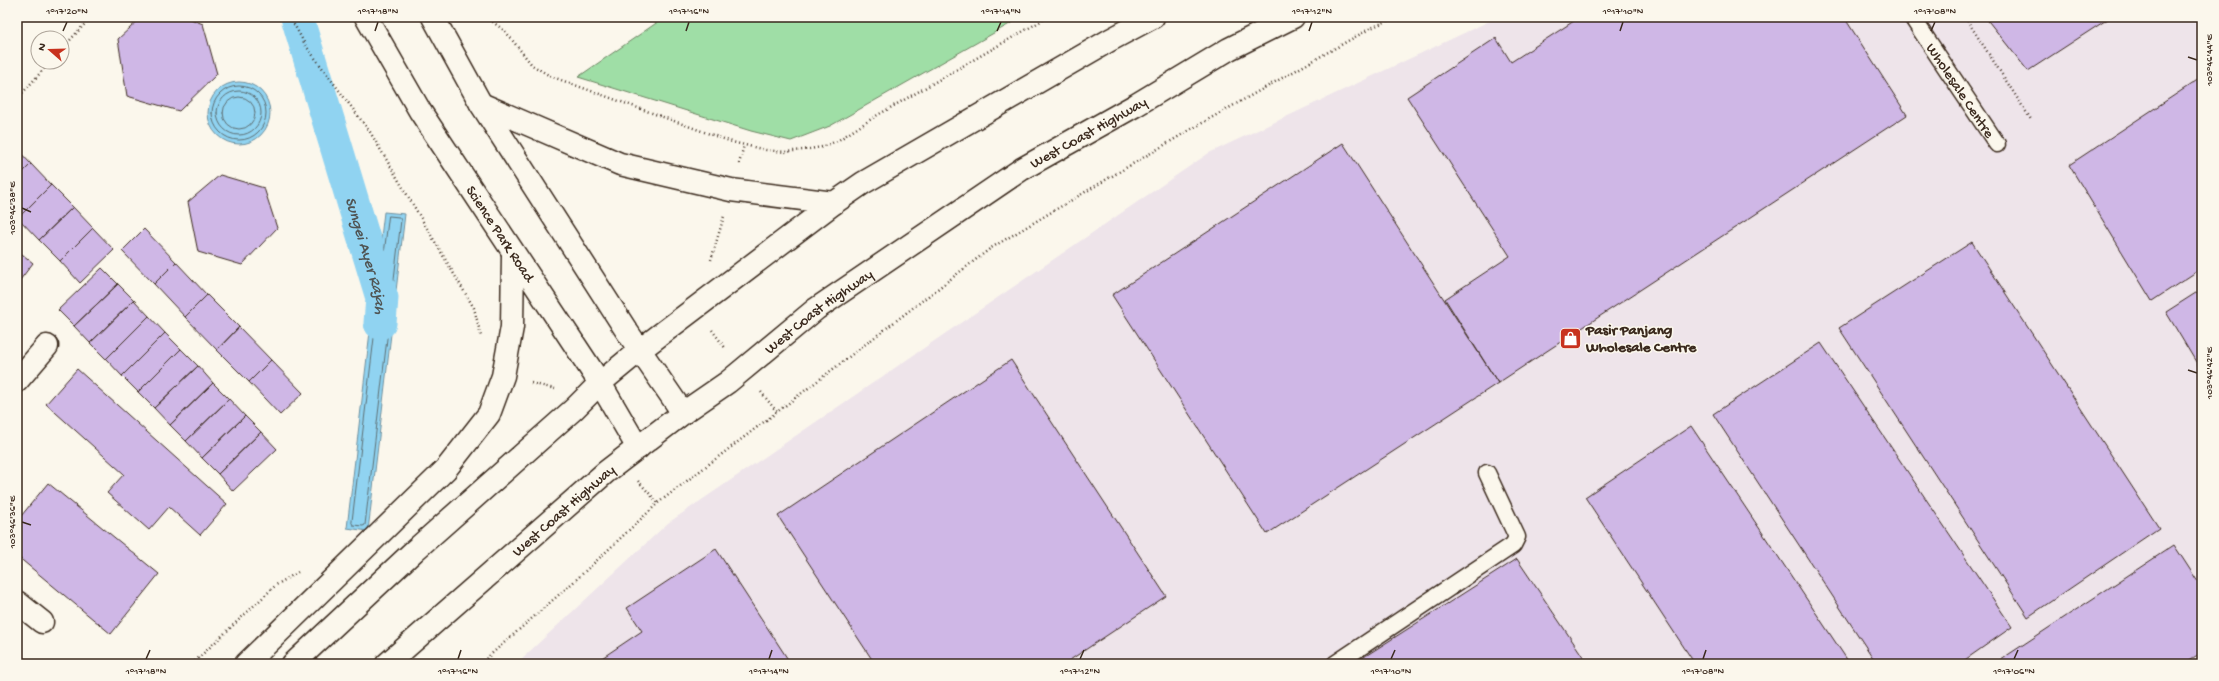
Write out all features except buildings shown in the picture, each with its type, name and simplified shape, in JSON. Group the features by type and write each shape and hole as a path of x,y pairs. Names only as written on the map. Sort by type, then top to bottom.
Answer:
{"main road":[{"name":"Science Park Road","path":"366,17 420,111 513,254 600,383 638,448"},
{"path":"433,17 481,104 640,350 683,413"},
{"path":"293,664 310,657 414,551 574,409 600,383 640,350 834,204 863,183 1110,40 1153,17"},
{"name":"West Coast Highway","path":"387,664 606,472 742,370 816,309 1022,169 1136,106 1229,50 1293,17"},
{"path":"481,104 620,164 731,190 834,204"},
{"path":"246,664 446,469 489,414 503,376 512,327 513,254"},
{"path":"17,381 47,346"},
{"path":"17,602 42,622"}],"lane":[{"name":"Wholesale Centre","path":"1912,17 1997,144"},
{"path":"1335,664 1513,545 1517,537 1487,473"}],"path":[{"path":"70,40 91,17"},
{"path":"290,17 306,46 370,132 465,292 474,308 481,339"},
{"path":"486,17 504,31 532,65 550,76 732,142 766,150 785,152 822,147 836,141 876,116 1048,17"},
{"path":"480,664 578,578 658,503 991,248 1188,131 1371,28 1396,17"},
{"path":"1965,17 2032,121"},
{"path":"17,99 43,70"},
{"path":"742,370 777,412"},
{"path":"192,664 276,585 300,571"}],"shaded area":[{"name":"Pasir Panjang Wholesale Centre","path":"1498,17 2202,17 2202,664 516,664 668,523 1209,153"}],"green space":[{"path":"665,17 1022,17 830,126 791,141 751,131 578,77"}],"water":[{"path":"233,82 245,82 261,91 268,101 270,113 268,125 261,135 245,144 233,144 222,139 213,130 208,119 208,107 213,96 222,87"},
{"path":"384,212 405,214 368,531 347,528"}],"waterway":[{"name":"Sungei Ayer Rajah","path":"297,17 382,298 380,323"}],"place":[{"name":"Pasir Panjang Wholesale Centre","path":"1570,338"}]}
